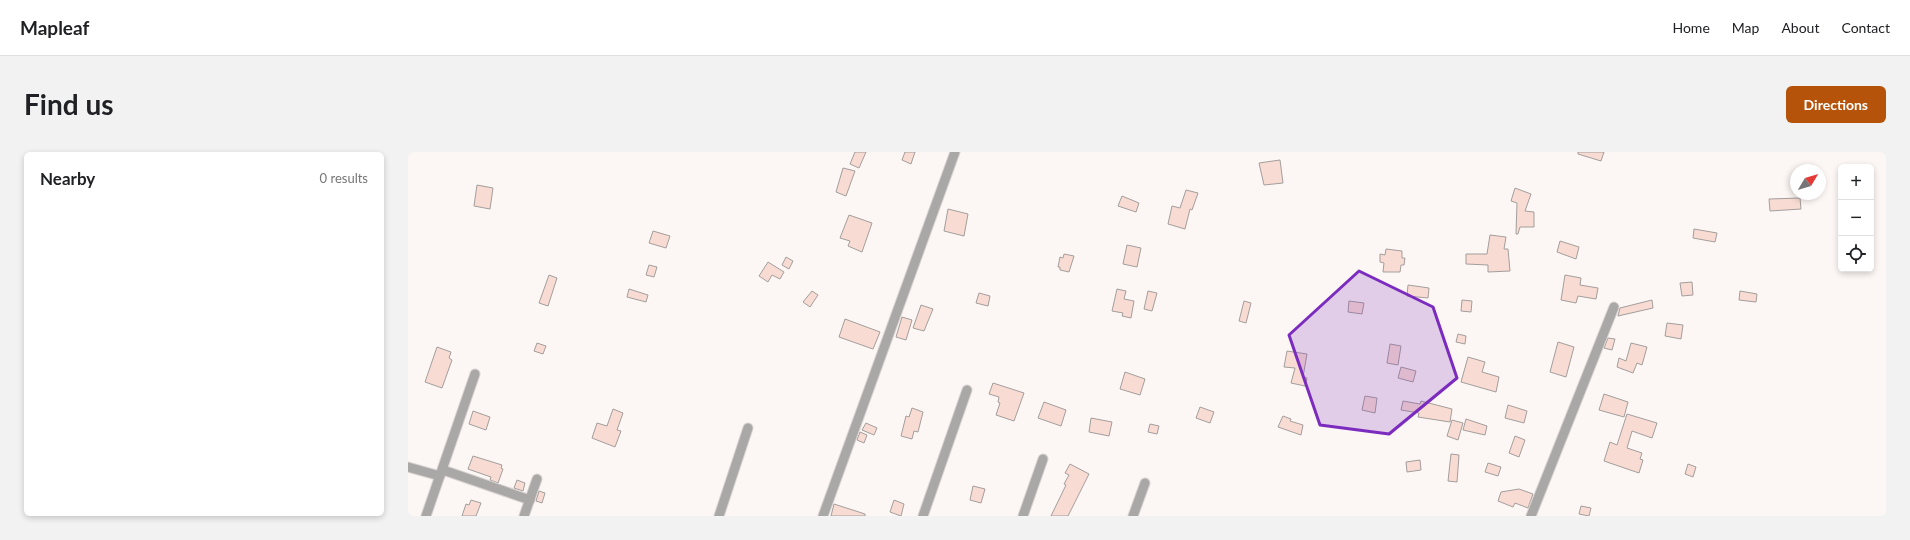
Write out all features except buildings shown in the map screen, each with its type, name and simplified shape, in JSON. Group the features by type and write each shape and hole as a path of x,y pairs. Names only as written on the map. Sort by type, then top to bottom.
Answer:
{"street":[{"path":"823,516 955,152"},
{"path":"1531,516 1614,306"},
{"path":"426,516 475,374"},
{"path":"923,516 967,390"},
{"path":"719,516 748,428"},
{"path":"1022,516 1043,459"},
{"path":"408,467 442,473 530,500"},
{"path":"524,516 537,478"},
{"path":"1133,516 1145,483"}],"highlighted area":[{"path":"1359,271 1433,307 1457,378 1389,434 1320,425 1289,335"}]}
